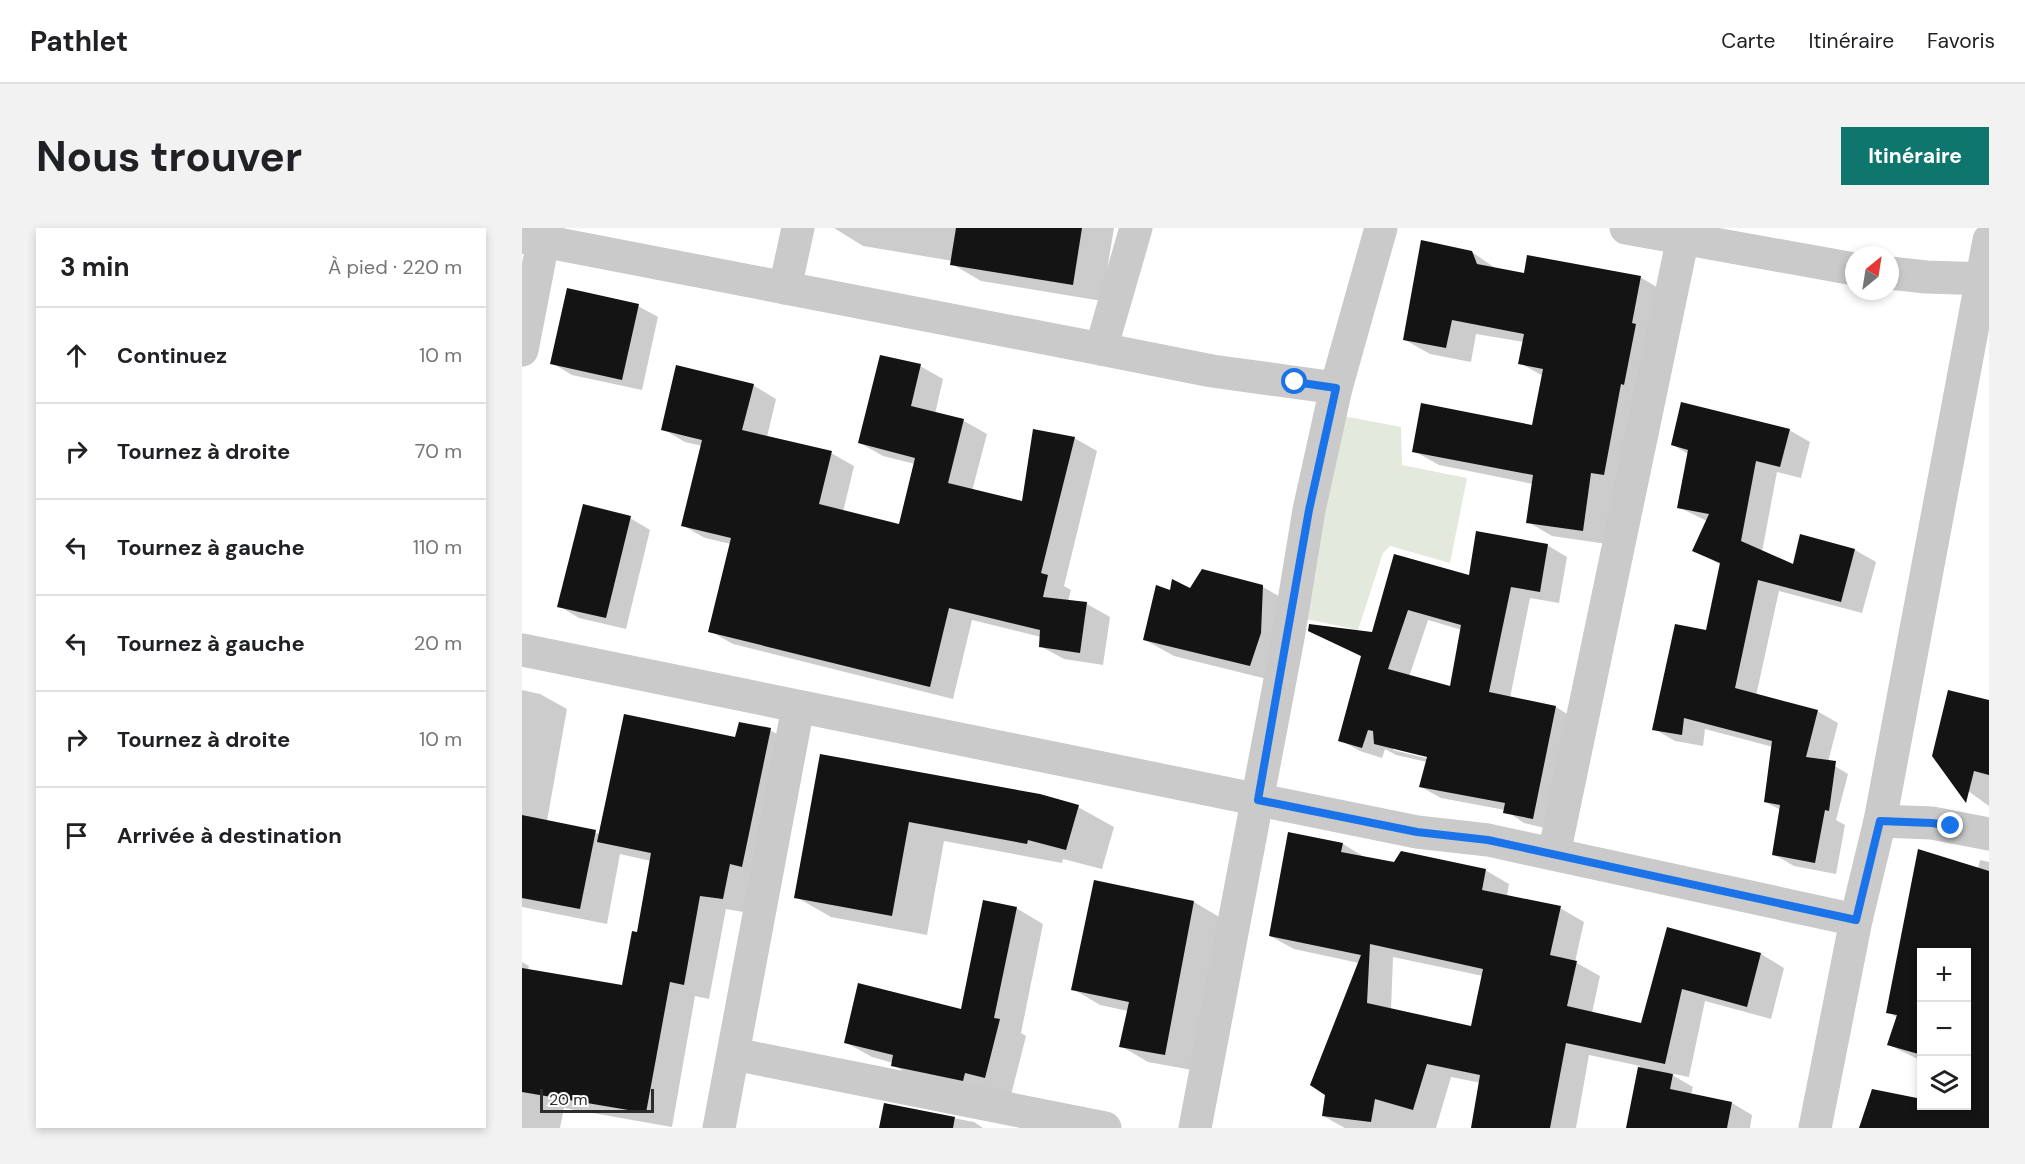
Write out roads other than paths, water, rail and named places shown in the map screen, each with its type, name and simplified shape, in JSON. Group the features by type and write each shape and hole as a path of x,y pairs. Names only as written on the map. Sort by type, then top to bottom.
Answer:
{"street":[{"path":"785,288 798,228"},
{"path":"1101,349 1136,228"},
{"path":"1195,1128 1258,800 1309,510 1336,388 1381,228"},
{"path":"1626,228 1684,233 1845,267"},
{"path":"1554,854 1684,233"},
{"path":"522,350 532,239 1212,371 1336,388"},
{"path":"1815,1128 1856,920 1880,821 1985,279 1989,240"},
{"path":"1899,274 1985,279"},
{"path":"522,650 1417,832 1488,840 1856,920"},
{"path":"719,1128 798,707"},
{"path":"1880,821 1932,823 1989,834"},
{"path":"734,1054 1105,1128"}]}
